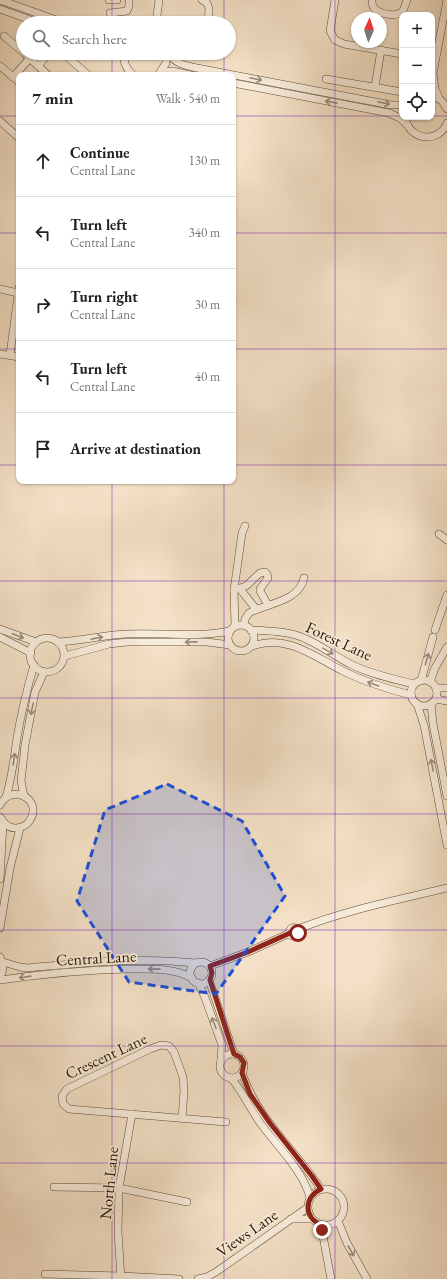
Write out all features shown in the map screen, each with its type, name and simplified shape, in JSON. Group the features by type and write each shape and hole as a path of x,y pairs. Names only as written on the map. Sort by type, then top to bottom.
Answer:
{"street":[{"path":"0,0 45,16"},
{"path":"109,0 117,0"},
{"path":"110,13 126,12 129,6 129,0"},
{"path":"157,14 159,0"},
{"path":"202,0 207,2 209,9 208,16"},
{"path":"335,0 330,31 335,40 344,44 399,53"},
{"path":"372,0 372,6 376,10 393,15 403,11 407,0"},
{"path":"435,55 447,0"},
{"path":"0,9 20,16"},
{"path":"4,36 16,47"},
{"path":"375,87 381,50"},
{"path":"17,72 28,60"},
{"path":"32,60 45,72"},
{"path":"38,66 43,60"},
{"path":"71,60 85,72"},
{"path":"125,60 126,68 130,72"},
{"path":"160,72 166,60"},
{"path":"173,60 179,64 218,72"},
{"path":"0,66 16,80"},
{"path":"13,77 16,74"},
{"path":"236,75 391,105 399,105"},
{"path":"326,78 399,91"},
{"path":"236,84 389,113 400,118 414,133 424,138 435,136 446,126"},
{"path":"434,84 436,97 447,108"},
{"path":"406,120 407,125"},
{"path":"0,121 16,135"},
{"path":"0,289 16,291"},
{"path":"10,355 16,312"},
{"path":"0,354 16,356"},
{"path":"0,629 36,642 47,638 58,642 75,642 111,635 127,634 208,634 233,629 244,626 251,630 254,638 252,646 245,650 241,651 233,649 230,645 228,637 233,629 242,533 245,526"},
{"path":"447,534 439,534 447,540"},
{"path":"237,589 246,586 260,573 265,572 268,578 260,591 268,605"},
{"path":"244,626 249,612 288,597 303,585 304,578"},
{"path":"237,589 256,609"},
{"path":"447,595 417,682 411,690 412,699 417,704 424,726 447,845"},
{"name":"Forest Lane","path":"251,630 293,634 306,639 353,665 394,680 417,682"},
{"path":"0,637 31,653"},
{"path":"36,642 31,653 32,661 34,665 44,672 58,669 64,661 65,656 62,646 58,642"},
{"path":"65,656 109,644 127,642 207,642 230,645"},
{"name":"Forest Lane","path":"252,646 263,642 276,642 303,648 343,671 371,684 411,695"},
{"path":"430,682 435,668 447,647"},
{"path":"0,805 6,797 10,783 17,737 34,665"},
{"path":"2,820 14,828 20,828 29,822 33,813 31,803 24,796 20,781 35,692 44,672"},
{"path":"417,682 430,682 436,688 447,688"},
{"path":"436,688 433,724 447,796"},
{"path":"417,704 424,706 434,701 447,701"},
{"path":"6,797 16,794 24,796"},
{"path":"0,879 4,837 2,820"},
{"path":"0,928 16,841 20,828"},
{"name":"Central Lane","path":"2,959 20,967 27,968 113,961 166,961 195,964 204,962 210,966 248,952 290,933 296,936 298,929 325,919 447,888"},
{"path":"0,977 3,968 2,959"},
{"path":"195,964 190,971 204,995 223,1048 220,1067 222,1073 231,1078 262,1125 303,1180 310,1198"},
{"path":"210,966 212,973 210,980 234,1054 242,1060 244,1066 242,1073 246,1085 257,1105 321,1189"},
{"name":"Central Lane","path":"0,980 72,972 140,969 173,971 195,981"},
{"path":"195,981 204,983 210,980"},
{"name":"Crescent Lane","path":"182,1119 184,1091 183,1077 174,1052 169,1046 165,1045 157,1046 67,1089 62,1096 63,1104 69,1109 182,1119 226,1122"},
{"path":"221,1060 228,1055 234,1054"},
{"path":"231,1078 237,1077 242,1073"},
{"name":"North Lane","path":"121,1277 118,1231 119,1188 132,1114"},
{"path":"54,1187 119,1188 187,1202"},
{"path":"321,1189 331,1189 342,1198 344,1203 344,1212 338,1221 327,1225 322,1225 312,1219 307,1208 310,1198 314,1192 321,1189"},
{"name":"Views Lane","path":"198,1279 207,1277 216,1272 307,1208"},
{"name":"Views Lane","path":"291,1219 312,1219"},
{"path":"338,1221 347,1243 367,1279"},
{"path":"322,1225 331,1279"},
{"path":"46,1274 179,1279"}],"highlighted area":[{"path":"167,784 242,821 285,896 216,994 129,982 77,901 105,810"}],"route":[{"path":"298,933 296,936 290,933 248,952 210,966 212,969 212,976 210,980 234,1054 240,1057 244,1063 242,1073 250,1094 270,1123 321,1189 314,1192 308,1201 307,1208 314,1221 322,1225 322,1230"}]}
